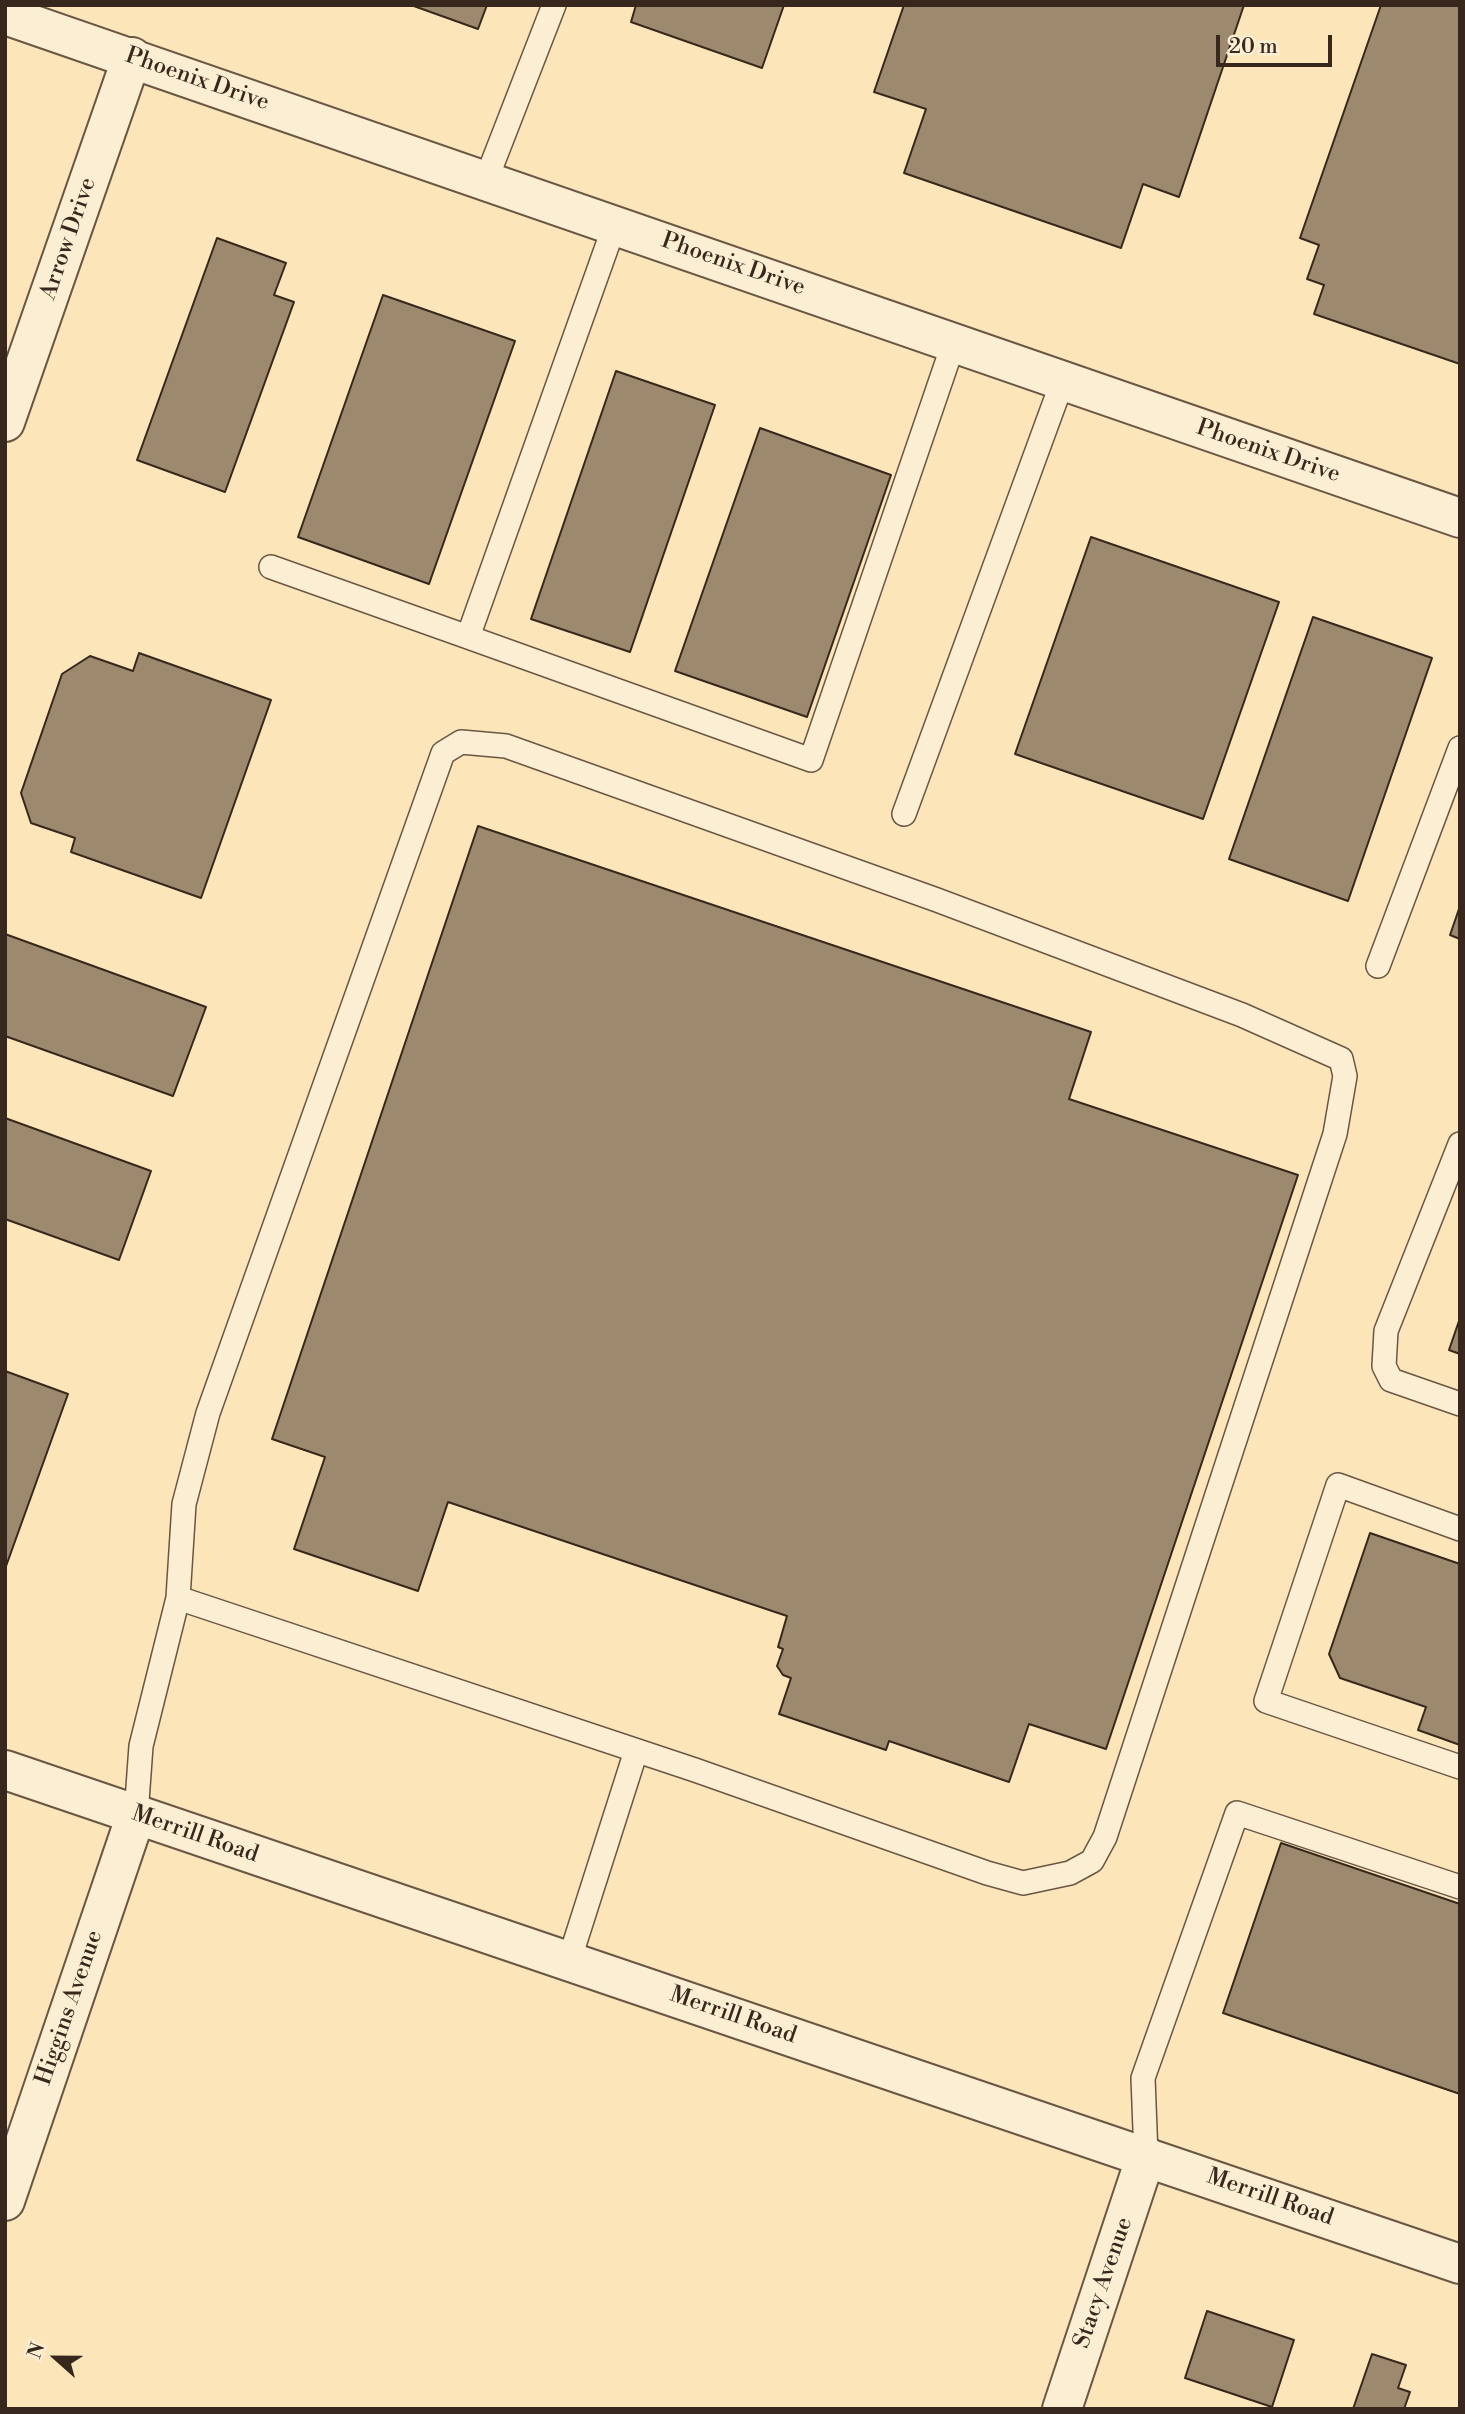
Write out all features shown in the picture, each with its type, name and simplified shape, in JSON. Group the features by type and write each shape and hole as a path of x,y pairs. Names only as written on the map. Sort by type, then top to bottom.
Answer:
{"street":[{"name":"Phoenix Drive","path":"5,15 1460,518"},
{"name":"Arrow Drive","path":"5,422 132,57"},
{"name":"Merrill Road","path":"5,1770 1460,2264"},
{"name":"Higgins Avenue","path":"5,2201 136,1815"},
{"name":"Stacy Avenue","path":"1062,2409 1146,2156"}],"lane":[{"path":"486,180 554,5"},
{"path":"468,637 615,224"},
{"path":"271,567 811,760 954,342"},
{"path":"904,814 1063,380"},
{"path":"136,1815 141,1746 178,1598 184,1504 208,1413 443,752 461,742 506,746 937,900 1242,1015 1341,1059 1345,1076 1335,1134 1105,1837 1092,1861 1070,1873 1023,1883 178,1598"},
{"path":"1378,966 1460,748"},
{"path":"1460,1144 1386,1331 1384,1366 1391,1380 1460,1404"},
{"path":"1460,1529 1338,1485 1266,1701 1460,1767"},
{"path":"569,1961 636,1751"},
{"path":"1146,2156 1143,2078 1237,1813 1460,1887"}],"building":[{"path":"411,5 487,5 478,29"},
{"path":"636,5 784,5 762,68 631,22"},
{"path":"904,5 1244,5 1179,197 1143,184 1121,248 904,173 926,109 874,92"},
{"path":"1381,5 1460,5 1460,364 1314,314 1324,285 1307,279 1319,245 1300,238"},
{"path":"217,238 286,263 274,295 294,302 225,492 137,460"},
{"path":"383,295 515,341 429,584 298,537"},
{"path":"616,371 715,405 630,652 531,619"},
{"path":"760,428 891,475 807,717 675,671"},
{"path":"1091,537 1279,602 1203,819 1015,754"},
{"path":"1313,617 1432,658 1348,901 1229,859"},
{"path":"139,653 271,700 201,898 71,852 75,838 31,823 21,793 62,674 90,656 133,671"},
{"path":"478,826 1091,1032 1069,1099 1298,1175 1106,1749 1029,1724 1009,1782 889,1741 886,1750 779,1714 791,1678 783,1675 777,1666 783,1649 778,1647 787,1616 448,1502 418,1591 294,1549 325,1457 272,1439"},
{"path":"1460,906 1460,939 1450,935"},
{"path":"5,934 206,1007 173,1096 5,1036"},
{"path":"5,1118 151,1171 119,1260 5,1219"},
{"path":"1460,1318 1460,1354 1449,1350"},
{"path":"5,1371 68,1394 5,1569"},
{"path":"1370,1533 1460,1564 1460,1745 1418,1730 1426,1707 1340,1678 1329,1654"},
{"path":"1281,1843 1460,1904 1460,2094 1223,2013"},
{"path":"1207,2311 1294,2340 1272,2407 1185,2378"},
{"path":"1372,2354 1406,2365 1398,2388 1410,2392 1404,2409 1353,2409"}]}
